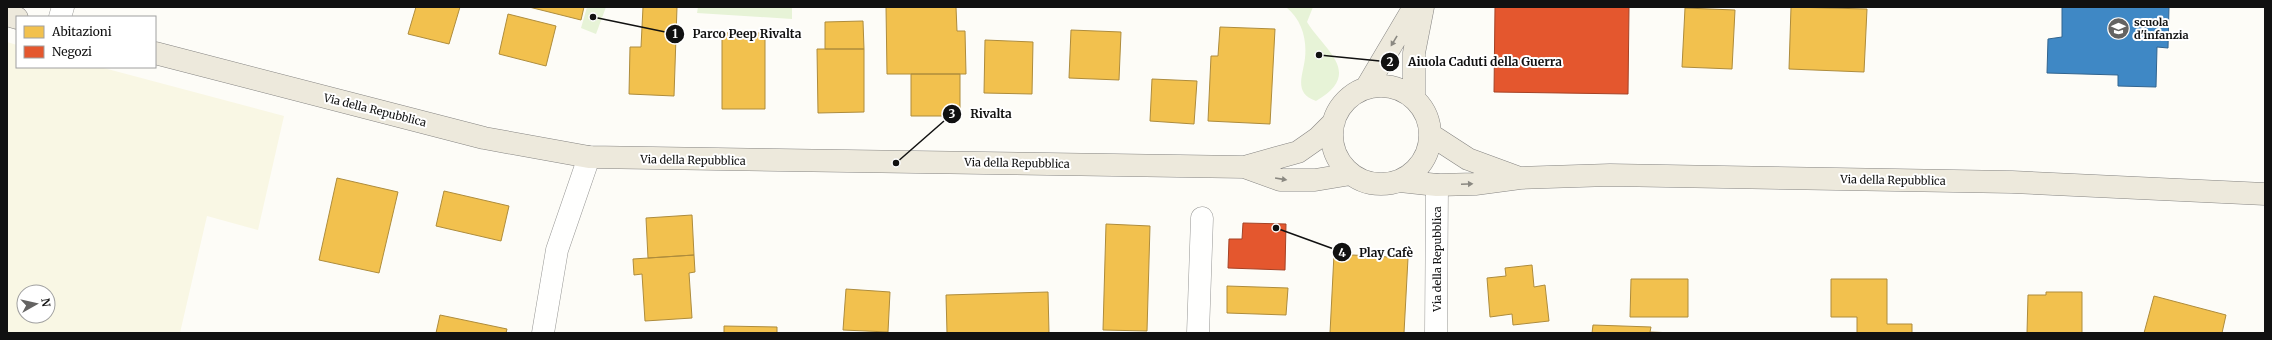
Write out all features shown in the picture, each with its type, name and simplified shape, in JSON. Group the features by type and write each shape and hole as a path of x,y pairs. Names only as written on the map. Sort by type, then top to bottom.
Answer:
{"main road":[{"path":"1366,88 1414,7"},
{"path":"1423,7 1414,53 1414,98 1423,109 1429,121 1430,135"},
{"name":"Via della Repubblica","path":"156,53 484,138 589,157 1244,167 1298,152 1318,138 1334,122 1346,101 1366,88 1383,86 1400,90 1414,98"},
{"name":"Via della Repubblica","path":"1334,122 1332,137 1335,151 1342,164 1351,174 1362,180 1375,184 1388,184 1413,173 1422,162 1428,149 1430,135 1468,159 1520,178"},
{"name":"Via della Repubblica","path":"1244,167 1280,180 1315,180 1351,174"},
{"name":"Via della Repubblica","path":"1400,180 1437,185 1475,184 1520,178 1610,175 2004,182 2265,194"}],"street":[{"path":"543,333 557,250 589,157"},
{"path":"2265,182 2265,194"},
{"name":"Via della Repubblica","path":"1436,333 1437,185"},
{"path":"1198,333 1202,218"}],"shaded area":[{"path":"7,42 16,45 16,68 104,68 284,116 258,230 207,216 180,333 7,333"}],"green space":[{"path":"587,7 606,7 596,34 581,28"},
{"path":"698,7 792,7 792,19 697,13"},
{"path":"1286,7 1313,7 1307,22 1330,52 1339,71 1337,81 1330,91 1316,101 1309,98 1302,89 1301,83 1305,58 1304,37 1300,24"}],"building: Abitazioni":[{"path":"416,7 460,7 449,44 408,34"},
{"path":"529,7 584,7 581,20"},
{"path":"643,7 677,7 674,96 629,94 630,47 641,47"},
{"path":"886,7 956,7 957,31 965,31 966,74 887,74"},
{"path":"1791,7 1867,9 1864,72 1789,69"},
{"path":"1685,8 1735,10 1732,69 1682,67"},
{"path":"508,14 556,26 546,66 499,54"},
{"path":"863,21 864,49 825,49 825,22"},
{"path":"1220,27 1275,29 1270,124 1208,121 1211,56 1218,56"},
{"path":"1071,30 1121,32 1119,80 1069,78"},
{"path":"722,33 765,33 765,109 722,109"},
{"path":"985,40 1033,42 1032,94 984,93"},
{"path":"817,49 864,49 864,112 818,113"},
{"path":"911,74 960,74 960,116 911,116"},
{"path":"1152,79 1197,81 1194,124 1150,121"},
{"path":"337,178 398,192 379,273 319,260"},
{"path":"444,191 509,206 501,241 436,226"},
{"path":"692,215 694,255 648,258 646,218"},
{"path":"1106,224 1150,226 1147,331 1103,330"},
{"path":"1334,254 1408,258 1404,333 1330,333"},
{"path":"694,255 695,272 689,273 692,318 645,321 642,274 634,275 633,259"},
{"path":"1532,265 1534,287 1545,285 1549,321 1513,325 1512,314 1490,317 1487,278 1506,276 1505,268"},
{"path":"1631,279 1688,279 1688,317 1630,317"},
{"path":"1831,279 1887,279 1887,324 1912,324 1912,333 1857,333 1857,317 1831,317"},
{"path":"1227,286 1288,288 1286,315 1227,313"},
{"path":"846,289 890,292 888,332 843,330"},
{"path":"1048,292 1049,333 947,333 946,295"},
{"path":"2046,292 2082,292 2082,333 2027,333 2028,295 2046,295"},
{"path":"2154,296 2226,315 2222,333 2144,333"},
{"path":"440,315 507,329 506,333 436,333"},
{"path":"1593,325 1651,327 1650,332 1675,333 1592,333"},
{"path":"724,326 777,327 777,333 724,333"}],"building: Negozi":[{"path":"1495,7 1629,7 1628,94 1494,92"},
{"path":"1243,223 1286,224 1285,270 1228,268 1229,239 1242,239"}],"building: Scuole":[{"path":"2062,7 2169,7 2168,48 2157,47 2156,87 2118,86 2118,75 2047,73 2048,39 2062,37"}],"place":[{"name":"Parco Peep Rivalta","path":"593,17"},
{"name":"scuola d'infanzia","path":"2119,28"},
{"name":"Aiuola Caduti della Guerra","path":"1319,55"},
{"name":"Rivalta","path":"896,163"},
{"name":"Play Cafè","path":"1276,228"}]}
